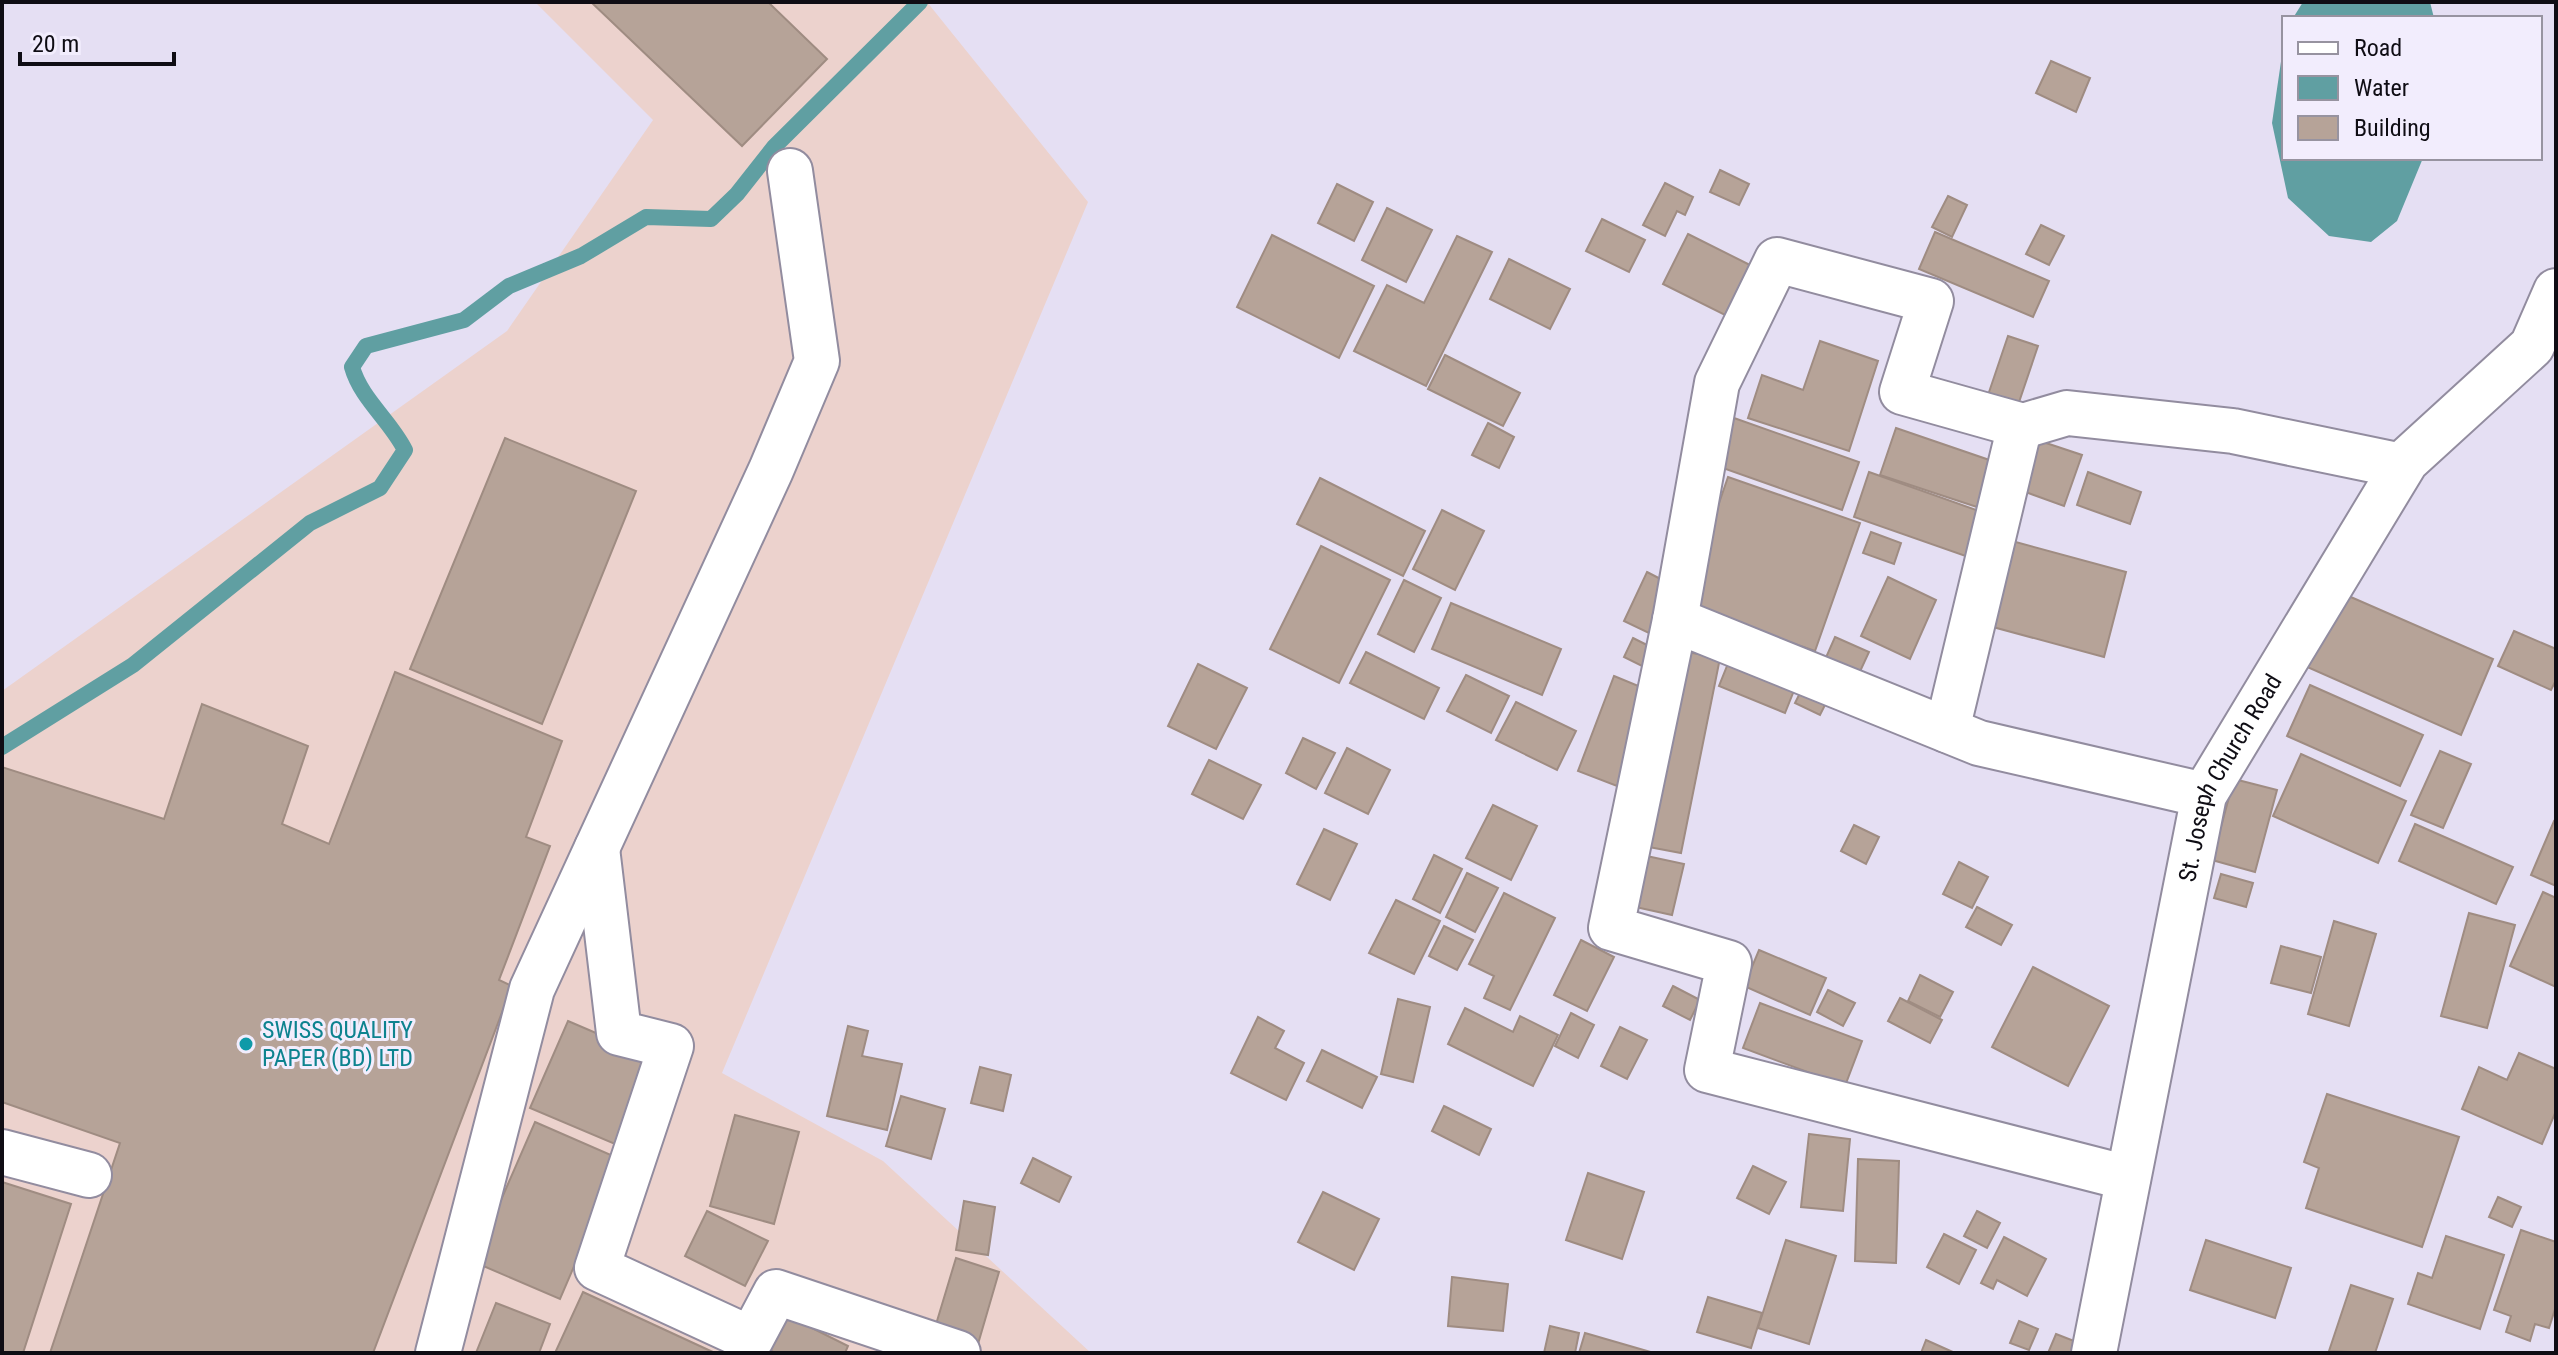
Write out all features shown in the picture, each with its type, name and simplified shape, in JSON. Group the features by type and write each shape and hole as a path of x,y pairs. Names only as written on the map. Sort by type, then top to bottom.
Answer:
{"street":[{"path":"438,1353 532,989 771,470 817,361 790,171"},
{"path":"2128,1178 1707,1070 1729,963 1611,928 1675,620 1717,383 1777,260 1931,301 1902,392 2020,425 2067,413 2233,431 2402,466"},
{"name":"St. Joseph Church Road","path":"2094,1353 2204,795 2402,466 2532,346 2556,291"},
{"path":"1947,730 2020,425"},
{"path":"1675,620 1979,743 2204,795"},
{"path":"597,848 619,1033 671,1046 597,1268 751,1339 776,1292 958,1353"},
{"path":"2,1152 89,1175"}],"shaded area":[{"path":"535,2 927,2 1088,202 722,1073 883,1161 1091,1353 2,1353 2,691 507,331 653,120"}],"water":[{"path":"2303,2 2430,2 2434,16 2294,16"},
{"path":"2282,55 2282,160 2422,160 2397,221 2371,242 2329,236 2288,198 2272,123"}],"building":[{"path":"591,2 768,2 827,59 742,146"},
{"path":"2051,61 2090,78 2076,112 2036,93"},
{"path":"1720,170 1749,184 1739,205 1710,192"},
{"path":"1665,183 1693,197 1685,215 1677,211 1665,236 1643,225"},
{"path":"1337,184 1373,202 1354,241 1318,223"},
{"path":"1948,196 1967,205 1952,237 1932,227"},
{"path":"1387,208 1432,230 1406,282 1362,260"},
{"path":"1602,219 1645,240 1629,272 1586,251"},
{"path":"2041,225 2064,236 2049,265 2026,254"},
{"path":"1935,232 2049,281 2033,317 1919,269"},
{"path":"1688,234 1750,265 1725,315 1663,284"},
{"path":"1272,235 1374,286 1339,358 1237,307"},
{"path":"1457,236 1492,252 1426,386 1354,351 1387,285 1424,303"},
{"path":"1509,259 1570,289 1550,329 1490,299"},
{"path":"2008,336 2038,346 2016,411 1986,401"},
{"path":"1820,341 1878,361 1849,451 1748,418 1762,375 1803,390"},
{"path":"1445,355 1520,393 1503,426 1428,389"},
{"path":"1734,418 1859,462 1842,510 1717,466"},
{"path":"1488,423 1514,437 1499,468 1472,455"},
{"path":"1896,428 2001,464 1986,510 1880,475"},
{"path":"505,438 636,491 542,724 410,669"},
{"path":"2037,440 2082,455 2064,506 2020,490"},
{"path":"1869,472 1993,516 1977,560 1854,517"},
{"path":"2088,472 2141,492 2130,524 2077,505"},
{"path":"1728,477 1860,523 1815,651 1684,605"},
{"path":"1320,478 1425,531 1403,576 1297,524"},
{"path":"1442,510 1484,531 1455,590 1413,569"},
{"path":"1871,532 1901,543 1894,564 1863,553"},
{"path":"2001,538 2126,572 2104,657 1978,623"},
{"path":"1321,546 1390,580 1339,683 1270,649"},
{"path":"1647,572 1676,587 1653,635 1624,621"},
{"path":"1888,577 1936,600 1910,659 1861,636"},
{"path":"1404,580 1441,598 1414,652 1378,634"},
{"path":"2337,591 2493,659 2461,735 2305,666"},
{"path":"1451,603 1561,649 1542,695 1432,649"},
{"path":"2514,631 2556,649 2556,680 2551,690 2498,666"},
{"path":"1835,637 1869,652 1857,678 1824,662"},
{"path":"1633,638 1655,649 1646,668 1624,657"},
{"path":"1676,650 1720,658 1681,853 1638,845"},
{"path":"1733,651 1799,678 1785,713 1719,686"},
{"path":"1366,652 1439,688 1424,719 1350,683"},
{"path":"1198,664 1247,688 1216,749 1168,726"},
{"name":"SWISS QUALITY PAPER (BD) LTD","path":"395,672 562,741 526,837 550,846 499,980 512,986 373,1353 50,1353 120,1143 2,1102 2,767 164,819 202,704 308,746 282,824 329,844"},
{"path":"1466,675 1509,696 1491,733 1447,711"},
{"path":"1614,676 1653,692 1617,786 1578,771"},
{"path":"1805,683 1830,695 1820,715 1795,703"},
{"path":"2310,685 2423,735 2400,786 2287,736"},
{"path":"1516,702 1576,731 1557,770 1496,740"},
{"path":"1303,738 1335,753 1316,789 1286,773"},
{"path":"1347,748 1390,770 1368,814 1325,793"},
{"path":"2440,751 2471,764 2443,828 2411,815"},
{"path":"2301,754 2406,801 2378,863 2273,816"},
{"path":"1209,760 1261,785 1243,819 1192,794"},
{"path":"2234,779 2277,790 2255,872 2212,860"},
{"path":"1493,805 1537,826 1511,880 1466,858"},
{"path":"2556,822 2556,886 2531,875"},
{"path":"2415,824 2513,867 2496,904 2399,861"},
{"path":"1854,825 1879,837 1866,864 1841,851"},
{"path":"1324,829 1357,844 1330,900 1297,884"},
{"path":"1434,855 1462,869 1440,913 1413,899"},
{"path":"1642,855 1684,864 1672,915 1631,906"},
{"path":"1959,862 1988,877 1972,908 1943,894"},
{"path":"1467,873 1498,888 1475,932 1446,917"},
{"path":"2221,874 2253,883 2246,907 2214,898"},
{"path":"2543,892 2556,898 2556,987 2510,966"},
{"path":"1504,893 1555,918 1510,1010 1484,998 1494,976 1469,964"},
{"path":"1396,900 1440,921 1414,974 1369,953"},
{"path":"1977,907 2012,925 2001,945 1966,927"},
{"path":"2469,913 2515,925 2487,1028 2441,1016"},
{"path":"2334,921 2376,934 2349,1026 2308,1014"},
{"path":"1444,926 1473,940 1457,970 1429,956"},
{"path":"1581,940 1614,957 1587,1011 1554,995"},
{"path":"2281,946 2321,957 2311,993 2271,983"},
{"path":"1759,950 1826,978 1810,1015 1744,986"},
{"path":"2033,967 2109,1006 2068,1086 1992,1047"},
{"path":"1920,975 1953,992 1940,1017 1908,1001"},
{"path":"1673,986 1700,1000 1690,1020 1663,1006"},
{"path":"1828,990 1855,1003 1843,1026 1817,1012"},
{"path":"1900,998 1942,1020 1930,1043 1888,1021"},
{"path":"1398,999 1430,1007 1413,1082 1381,1074"},
{"path":"1760,1003 1862,1041 1845,1086 1743,1048"},
{"path":"1465,1008 1513,1032 1520,1016 1558,1035 1533,1086 1448,1044"},
{"path":"1571,1013 1594,1025 1578,1058 1555,1046"},
{"path":"1258,1017 1284,1031 1275,1048 1304,1063 1286,1100 1231,1073"},
{"path":"568,1021 652,1057 615,1144 530,1108"},
{"path":"848,1026 868,1031 862,1056 902,1064 887,1130 827,1116"},
{"path":"1620,1027 1647,1040 1627,1079 1601,1066"},
{"path":"1322,1050 1377,1077 1362,1108 1307,1081"},
{"path":"2519,1053 2556,1069 2556,1111 2542,1144 2462,1109 2479,1067 2507,1080"},
{"path":"980,1067 1011,1075 1003,1111 971,1103"},
{"path":"2327,1094 2459,1137 2422,1247 2306,1208 2319,1168 2304,1162"},
{"path":"901,1096 945,1109 931,1159 886,1146"},
{"path":"1444,1106 1491,1129 1479,1155 1432,1131"},
{"path":"735,1115 799,1132 774,1224 710,1206"},
{"path":"535,1122 620,1159 560,1299 474,1262"},
{"path":"1809,1134 1850,1139 1843,1211 1801,1207"},
{"path":"1033,1158 1071,1177 1059,1202 1021,1183"},
{"path":"1858,1159 1899,1161 1896,1263 1855,1261"},
{"path":"1753,1166 1786,1182 1769,1214 1737,1198"},
{"path":"1588,1173 1644,1192 1622,1259 1566,1240"},
{"path":"2,1182 71,1204 23,1353 2,1353"},
{"path":"1323,1192 1379,1219 1354,1270 1298,1242"},
{"path":"2498,1197 2521,1207 2512,1227 2489,1217"},
{"path":"964,1201 995,1207 988,1255 956,1250"},
{"path":"707,1211 768,1241 745,1286 685,1256"},
{"path":"1977,1211 2000,1223 1987,1248 1964,1236"},
{"path":"2521,1230 2556,1242 2556,1306 2549,1328 2535,1324 2530,1341 2506,1332 2511,1316 2494,1310"},
{"path":"1944,1234 1976,1250 1959,1284 1927,1267"},
{"path":"2446,1236 2504,1255 2480,1329 2408,1304 2418,1273 2432,1278"},
{"path":"2004,1237 2046,1259 2027,1296 1997,1280 1993,1289 1981,1283"},
{"path":"1786,1240 1836,1256 1809,1344 1758,1328"},
{"path":"2206,1240 2291,1268 2275,1318 2190,1290"},
{"path":"956,1258 999,1272 978,1344 934,1331"},
{"path":"1452,1277 1508,1284 1503,1331 1448,1326"},
{"path":"2351,1285 2393,1299 2375,1353 2329,1351"},
{"path":"583,1292 715,1353 555,1353"},
{"path":"1708,1297 1762,1313 1751,1348 1697,1332"},
{"path":"496,1303 550,1324 539,1353 476,1353"},
{"path":"782,1313 848,1346 845,1353 775,1353 764,1347"},
{"path":"2019,1321 2038,1329 2029,1350 2010,1343"},
{"path":"1550,1326 1579,1333 1575,1353 1544,1353"},
{"path":"1585,1333 1654,1353 1579,1353"},
{"path":"2056,1334 2087,1346 2084,1353 2048,1353"},
{"path":"1926,1340 1955,1353 1921,1353"}],"waterway":[{"path":"2,747 133,665 310,523 380,488 405,450 356,379 352,367 366,346 464,320 509,286 581,256 646,217 711,219 737,194 774,147 920,2"}],"place":[{"name":"SWISS QUALITY PAPER (BD) LTD","path":"246,1044"}]}
